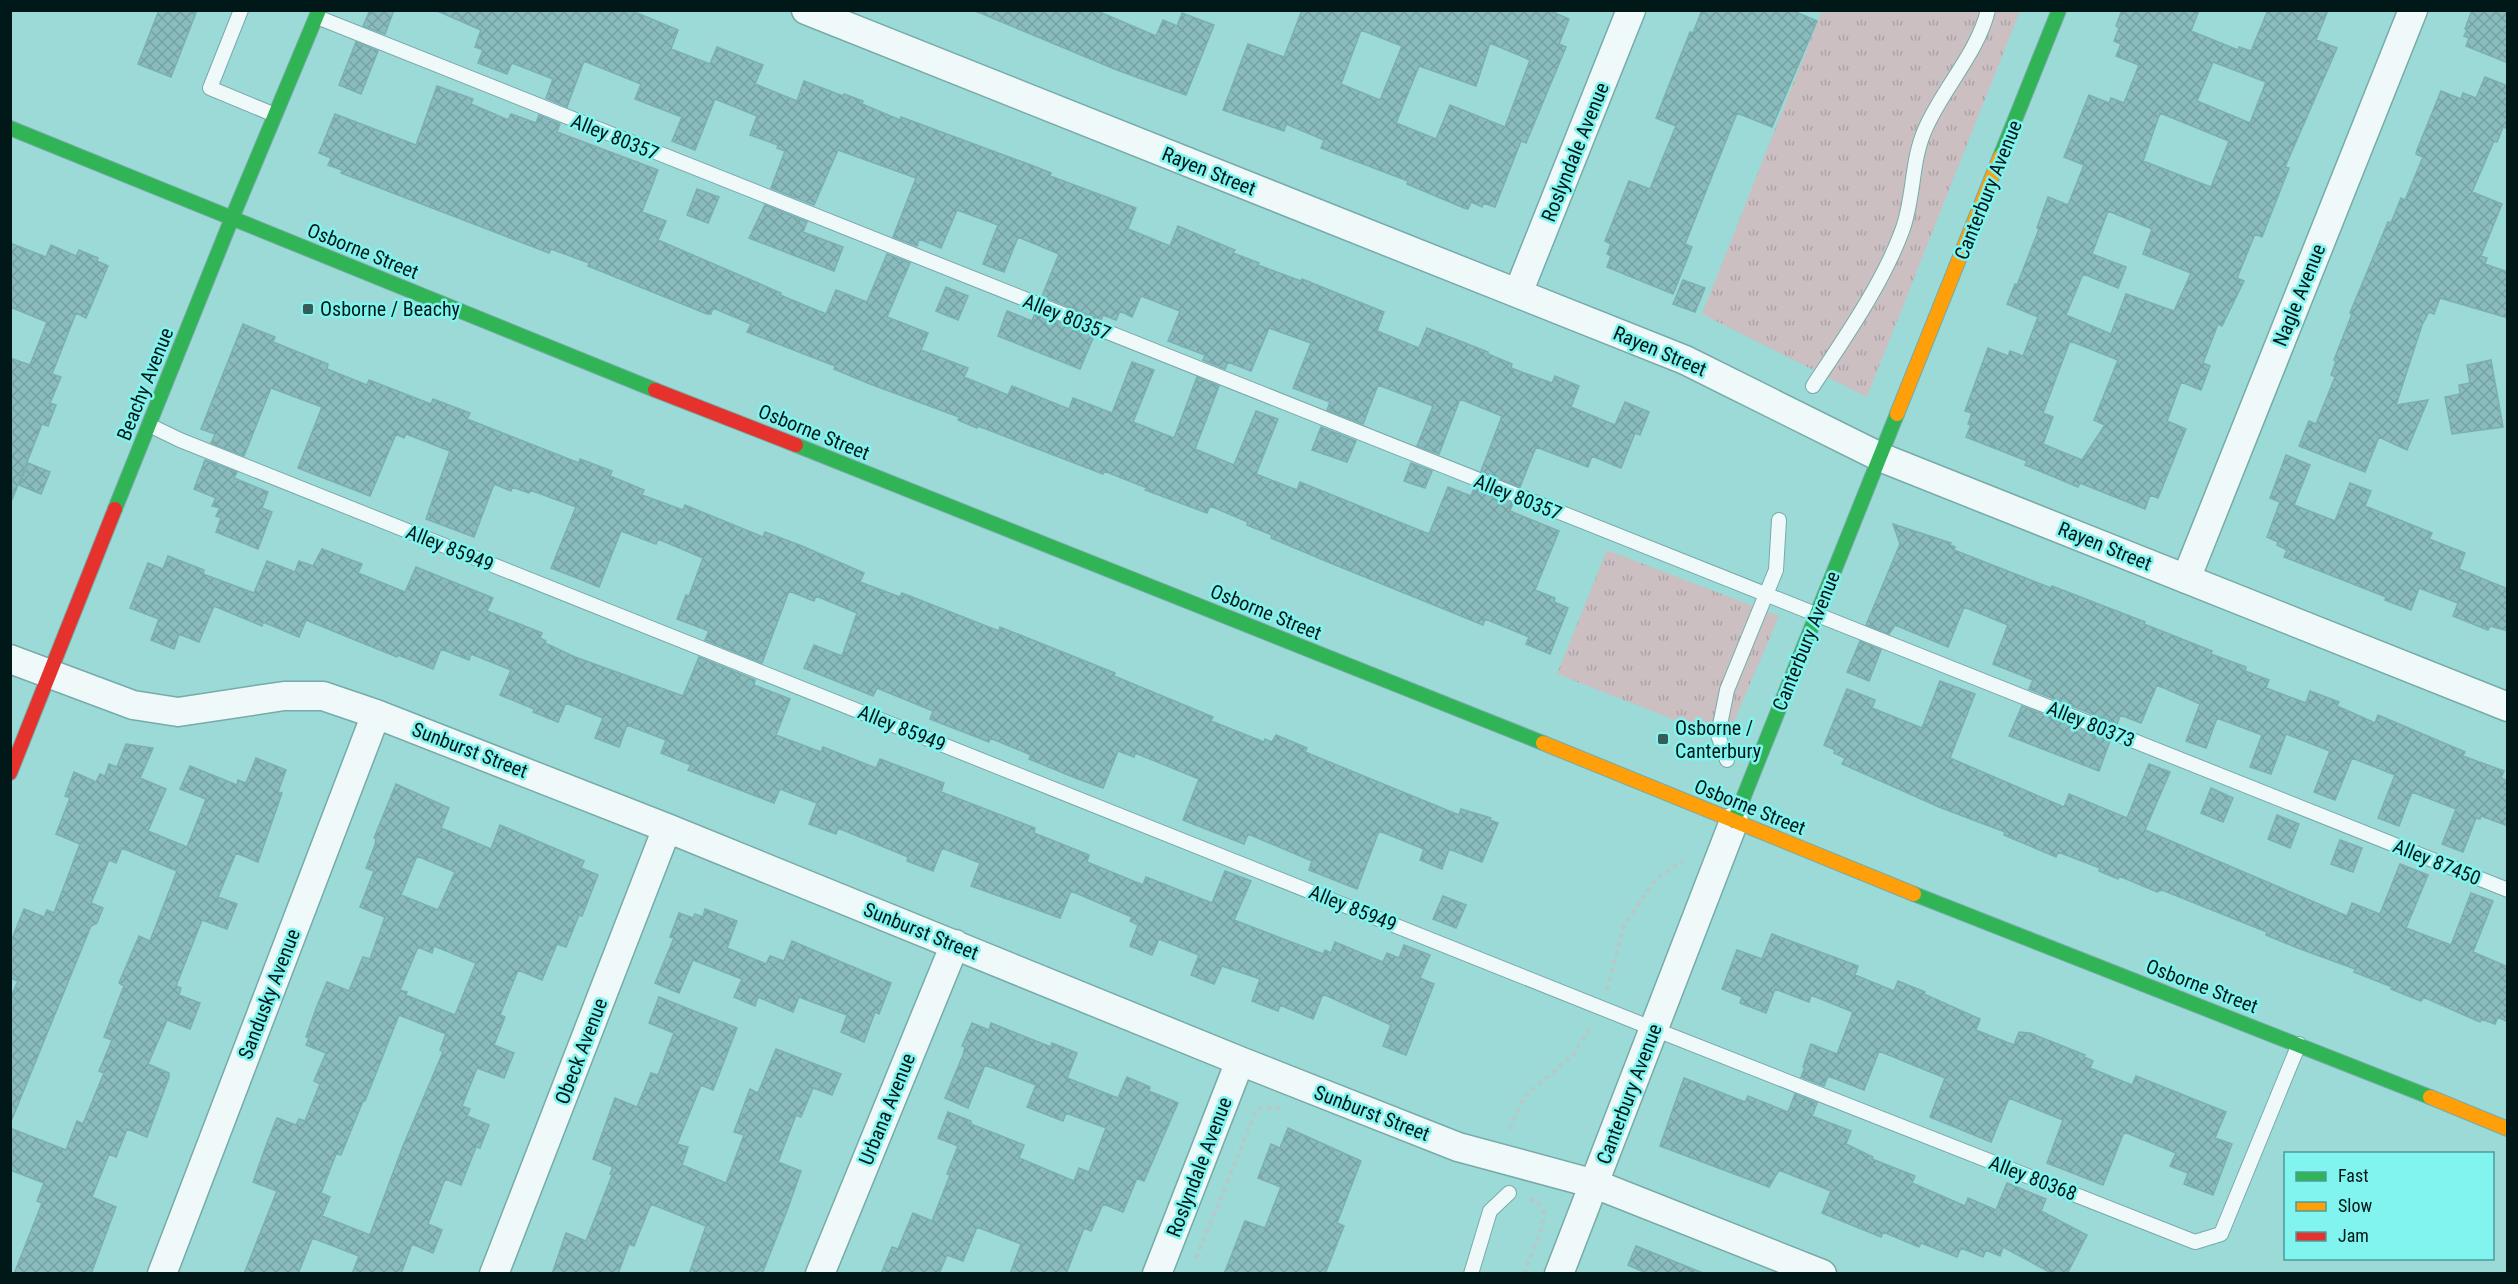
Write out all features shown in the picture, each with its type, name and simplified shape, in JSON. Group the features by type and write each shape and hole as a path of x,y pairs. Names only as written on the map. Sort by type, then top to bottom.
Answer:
{"main road":[{"name":"Canterbury Avenue","path":"1734,821 2058,10"},
{"name":"Beachy Avenue","path":"10,774 232,218 318,14"},
{"name":"Osborne Street","path":"10,128 508,331 2005,931 2299,1044 2508,1129"}],"street":[{"name":"Rayen Street","path":"806,10 1685,360 1880,456 2508,707"},
{"name":"Roslyndale Avenue","path":"1518,293 1631,10"},
{"name":"Nagle Avenue","path":"2186,579 2413,10"},
{"name":"Sunburst Street","path":"10,659 133,705 178,712 284,696 323,696 376,714 668,828 1240,1061 1458,1147 1595,1184 1822,1274"},
{"name":"Sandusky Avenue","path":"162,1274 376,714"},
{"name":"Canterbury Avenue","path":"1559,1274 1734,821"},
{"name":"Obeck Avenue","path":"494,1274 668,828"},
{"name":"Urbana Avenue","path":"820,1274 955,944"},
{"name":"Roslyndale Avenue","path":"1157,1274 1240,1061"}],"lane":[{"path":"241,10 210,88 275,115"},
{"path":"1813,386 1890,261 1904,228 1912,179 1924,132 1970,51 1988,10"},
{"name":"Alley 80357","path":"318,14 1817,615"},
{"name":"Alley 85949","path":"149,425 191,445 1654,1029"},
{"path":"1726,760 1718,735 1727,690 1776,570 1779,520"},
{"name":"Alley 80373","path":"1817,615 2366,834"},
{"name":"Alley 87450","path":"2366,834 2508,890"},
{"name":"Alley 80368","path":"1654,1029 2195,1242 2221,1234 2299,1044"},
{"path":"1471,1274 1490,1211 1509,1193"}],"path":[{"path":"1194,1263 1257,1109"},
{"path":"1524,1274 1542,1227"}],"green space":[{"path":"1822,11 2020,11 1867,397 1702,314"},
{"path":"1607,550 1779,616 1726,740 1557,674"}],"building":[{"path":"159,10 197,10 171,77 138,64"},
{"path":"370,10 394,10 385,34 363,26"},
{"path":"435,10 630,10 678,30 671,49 710,64 717,47 763,65 755,84 797,101 804,81 863,101 862,104 900,120 901,117 1031,165 1051,173 1050,176 1136,208 1128,229 1170,246 1178,226 1235,250 1233,253 1259,263 1258,265 1301,281 1302,279 1384,312 1377,331 1419,348 1427,328 1488,352 1512,364 1511,368 1552,383 1555,376 1579,386 1571,407 1615,425 1625,402 1649,412 1640,435 1635,433 1621,468 1592,456 1588,467 1536,447 1520,487 1481,471 1502,416 1460,399 1439,454 1417,446 1433,406 1378,385 1363,424 1327,410 1330,402 1293,388 1311,343 1269,328 1251,371 1228,362 1225,369 1203,360 1205,355 1168,341 1180,311 1141,296 1132,317 1120,311 1116,320 1103,315 1101,320 1042,296 1059,254 1018,237 1004,272 983,264 998,225 957,210 941,248 919,239 917,246 893,237 916,178 838,150 814,205 771,188 785,151 777,148 778,145 750,135 757,116 715,99 695,150 672,141 682,117 635,99 641,84 584,61 567,107 546,98 553,79 512,63 507,74 478,63 483,50 475,47 481,30"},
{"path":"973,10 1095,10 1156,36 1163,20 1177,26 1182,13 1214,25 1186,95 1117,70"},
{"path":"1302,10 1548,10 1569,19 1559,44 1566,47 1526,143 1521,141 1495,207 1483,203 1482,207 1471,202 1468,209 1464,208 1407,184 1408,181 1321,148 1324,140 1286,124 1284,131 1223,110 1248,44 1284,57","holes":["1361,30 1402,46 1380,100 1341,84","1490,43 1530,60 1505,127 1450,105 1436,139 1396,123 1419,66 1476,86"]},
{"path":"1702,10 1791,10 1817,21 1772,127 1737,113 1685,244 1692,247 1673,294 1607,267 1611,256 1607,254 1611,244 1605,241 1629,181 1650,189 1676,126 1656,118 1690,32 1693,33"},
{"path":"2122,10 2199,10 2191,31 2238,50 2239,47 2251,51 2268,10 2328,10 2316,40 2337,48 2285,167 2289,168 2262,237 2255,234 2237,278 2244,281 2222,326 2218,324 2203,363 2210,366 2201,390 2181,382 2167,421 2186,429 2158,498 2150,495 2145,509 2080,483 2078,487 2025,465 2027,461 1966,437 1971,425 1968,424 1972,413 1965,411 1988,348 2008,356 2010,351 2023,356 2038,317 2007,304 2039,229 2037,228 2048,197 2068,205 2084,165 2064,157 2089,95 2109,103 2111,98 2124,103 2139,65 2116,56 2121,44 2114,41 2119,28 2116,26","holes":["2213,62 2266,82 2250,123 2197,101","2160,113 2229,141 2211,187 2143,161","2108,211 2152,229 2143,254 2191,273 2174,311 2126,294 2111,334 2066,315 2083,274 2118,288 2126,267 2092,254","2070,341 2118,360 2094,420 2105,425 2082,460 2043,444 2053,417 2043,413"]},
{"path":"2472,10 2508,10 2508,63 2466,46 2469,38 2464,36 2467,30 2465,29"},
{"path":"356,42 378,51 361,94 339,85"},
{"path":"2485,77 2508,86 2508,129 2503,127 2497,142 2494,141 2472,192 2502,204 2481,256 2487,258 2485,264 2508,272 2508,318 2440,298 2434,314 2429,312 2422,325 2396,405 2428,400 2407,450 2379,437 2365,472 2299,446 2309,421 2316,424 2335,377 2331,375 2336,361 2334,360 2352,314 2350,313 2388,222 2391,223 2401,198 2405,200 2423,157 2416,154 2417,150 2441,91 2461,99 2463,93 2476,98"},
{"path":"437,86 473,99 471,104 508,120 511,114 536,123 539,115 560,124 557,132 658,170 642,212 666,221 658,240 826,314 836,290 867,302 887,254 910,263 887,317 928,333 921,350 968,368 964,377 1008,395 1012,386 1069,409 1073,398 1112,413 1132,362 1154,370 1133,422 1174,438 1197,377 1219,386 1195,449 1234,465 1256,411 1278,419 1256,474 1297,490 1300,482 1429,534 1448,487 1471,496 1474,488 1513,503 1510,511 1559,531 1535,590 1555,598 1554,602 1568,608 1550,654 1526,644 1529,637 1485,619 1483,625 1328,562 1271,538 1272,535 1247,525 1248,522 1210,506 1207,513 1145,490 1147,488 1104,471 1103,474 978,426 977,428 958,420 959,417 870,384 834,369 835,366 747,332 751,324 713,308 711,314 707,314 588,266 589,263 551,249 549,253 341,173 342,170 328,165 331,158 319,153 335,114 416,145"},
{"path":"697,189 719,197 708,223 687,215"},
{"path":"765,205 807,222 803,232 843,247 834,271 749,238"},
{"path":"10,243 46,257 51,245 76,256 79,250 98,258 97,261 108,266 86,318 76,313 52,374 61,377 50,403 56,405 48,426 42,424 12,500 10,358 30,365 47,322 10,307"},
{"path":"1683,280 1705,288 1695,312 1673,304"},
{"path":"946,287 968,296 958,320 936,311"},
{"path":"1007,311 1032,321 1035,313 1094,336 1080,369 998,336"},
{"path":"243,324 275,337 273,342 328,364 327,369 367,385 369,380 431,404 433,399 470,413 467,419 579,463 580,459 612,471 610,476 644,490 642,495 683,510 685,505 763,537 765,532 802,546 864,573 860,582 900,597 902,593 999,631 1000,627 1115,673 1114,676 1213,717 1211,721 1264,742 1265,739 1272,742 1276,735 1307,748 1305,752 1459,815 1461,809 1491,818 1490,820 1498,823 1482,862 1449,849 1442,869 1420,860 1424,849 1379,831 1357,889 1309,870 1312,861 1248,834 1244,844 1183,820 1199,779 1135,753 1134,757 1118,751 1103,788 1078,779 1029,759 1031,755 990,738 989,742 930,719 933,711 877,688 873,696 804,668 814,645 842,656 857,613 816,596 814,601 789,591 762,663 705,640 709,631 677,619 686,595 689,596 703,558 658,539 656,544 621,531 599,587 551,568 576,507 530,490 529,493 512,487 511,491 494,484 474,537 426,519 450,451 406,434 404,438 396,434 370,496 298,468 322,407 271,388 244,456 211,443 215,434 201,429"},
{"path":"2491,360 2503,427 2452,434 2445,397 2460,394 2459,385 2470,383 2467,365"},
{"path":"1321,427 1356,441 1347,462 1312,450"},
{"path":"2286,455 2310,465 2294,505 2335,521 2350,483 2371,491 2365,506 2432,533 2429,539 2465,553 2459,569 2508,589 2508,631 2490,626 2488,630 2453,616 2458,603 2419,588 2411,610 2385,600 2386,597 2284,557 2287,550 2277,545 2278,542 2267,537 2280,502 2270,498"},
{"path":"205,460 237,472 234,478 268,492 262,508 272,512 258,549 216,532 221,518 216,516 220,508 212,506 216,498 194,489"},
{"path":"28,463 50,472 41,494 19,485"},
{"path":"1411,463 1432,471 1425,488 1404,481"},
{"path":"1893,524 1951,543 1950,545 1955,547 1954,550 2145,622 2144,624 2212,651 2211,654 2246,667 2245,671 2269,680 2266,688 2306,703 2310,691 2339,702 2337,706 2375,723 2378,715 2465,752 2463,756 2504,771 2501,778 2508,781 2508,826 2481,816 2480,819 2476,818 2463,852 2442,844 2456,809 2412,792 2399,826 2378,818 2395,775 2352,758 2335,800 2314,792 2330,751 2286,734 2271,774 2250,767 2262,735 2217,718 2206,748 2186,741 2200,704 2157,685 2141,723 2120,715 2117,724 2029,689 2033,680 1993,664 2008,625 1964,607 1948,647 1895,625 1889,634 1866,625 1900,544"},
{"path":"322,549 362,564 358,573 405,592 416,567 493,598 487,611 542,633 540,638 546,641 545,643 575,657 683,696 699,657 755,680 754,685 790,699 776,735 821,752 823,747 876,768 880,759 944,783 941,792 1035,828 1034,833 1089,855 1087,862 1143,885 1146,877 1212,903 1225,871 1251,881 1234,920 1323,954 1325,950 1331,953 1335,942 1383,962 1387,953 1399,958 1404,945 1430,955 1420,978 1434,984 1406,1055 1383,1046 1391,1025 1323,994 1313,1019 1280,1005 1278,1011 1252,1001 1260,979 1222,966 1214,984 1191,975 1199,955 1159,939 1152,955 1130,946 1138,925 1130,921 1132,917 1071,891 1060,918 971,886 980,863 942,848 933,871 907,861 908,857 838,828 836,834 809,824 817,803 780,789 774,803 688,770 691,765 661,753 666,740 627,725 619,747 595,738 603,718 566,703 558,722 533,712 534,709 500,695 511,670 471,654 469,660 441,649 433,669 306,620 299,637 263,622 262,626 214,606 199,642 179,634 174,649 151,640 159,619 130,608 148,563 163,569 168,556 204,570 203,574 254,593 267,561 295,572 299,561 313,566"},
{"path":"1860,641 1881,650 1869,681 1847,672"},
{"path":"1940,681 1975,694 1950,758 2064,807 2069,794 2127,818 2149,764 2170,772 2145,830 2347,916 2352,903 2380,914 2400,864 2428,875 2406,928 2451,945 2471,893 2493,901 2473,952 2508,967 2508,1022 2498,1017 2495,1024 2481,1019 2480,1022 2423,997 2421,1001 2354,972 2355,969 2295,947 2266,935 2267,932 2162,890 2157,892 2119,876 2118,879 2099,871 2100,868 2058,852 2056,857 2004,835 2005,832 1939,807 1842,764 1845,758 1824,745 1847,689 1875,700 1872,708 1922,728"},
{"path":"2022,706 2110,741 2099,771 2009,736"},
{"path":"126,744 153,748 140,778 166,789 148,831 187,847 206,799 180,789 190,766 237,785 238,780 246,783 256,758 286,770 278,792 282,793 258,862 236,853 218,897 237,904 227,929 202,920 176,986 181,988 179,995 200,1003 190,1029 167,1020 148,1064 169,1073 169,1077 147,1137 127,1129 116,1157 109,1154 92,1197 116,1207 91,1274 14,1274 42,1203 37,1201 44,1183 10,1170 10,1128 66,1150 77,1121 83,1124 104,1073 99,1071 112,1040 104,1037 124,986 119,983 139,936 150,941 177,871 122,848 116,863 109,860 91,903 103,908 97,923 91,926 10,1124 10,999 18,981 10,978 10,944 24,909 44,917 47,910 54,913 80,844 56,834 70,798 65,796 74,772 96,782 100,774 105,776 109,764 117,767"},
{"path":"396,784 449,808 441,828 491,849 500,825 584,861 581,868 598,875 582,916 579,915 566,947 557,944 542,980 518,970 500,1015 505,1017 494,1045 514,1053 504,1078 477,1068 462,1106 470,1109 467,1116 489,1125 480,1148 476,1147 461,1185 445,1179 428,1224 442,1230 433,1253 412,1244 401,1274 352,1274 359,1256 312,1239 298,1274 244,1274 277,1191 253,1182 277,1118 296,1125 299,1119 305,1121 320,1084 314,1081 326,1053 306,1045 309,1038 306,1037 317,1006 327,982 349,991 363,957 370,959 385,917 360,907 374,871 366,868 375,845 376,838 374,838","holes":["417,856 455,872 438,910 401,895","434,946 476,963 455,1015 406,995 407,992 400,990 418,947 432,953","399,1015 446,1034 440,1050 443,1052 403,1146 370,1235 322,1216 330,1197 321,1193 336,1154 341,1155 363,1101 365,1101"]},
{"path":"2211,788 2233,798 2223,822 2201,813"},
{"path":"2277,815 2299,824 2290,848 2268,839"},
{"path":"2340,840 2362,848 2353,872 2331,864"},
{"path":"1443,896 1466,905 1456,928 1433,919"},
{"path":"705,909 737,921 727,948 766,964 770,956 784,961 792,941 891,983 879,1014 875,1012 864,1042 841,1032 847,1015 799,997 793,1012 758,997 755,1006 734,997 742,979 693,960 679,993 655,983 674,938 670,937 679,913 693,918 695,914 703,917"},
{"path":"1772,934 1858,966 1855,975 1894,991 1898,981 1925,992 1924,994 1980,1019 1976,1030 2014,1045 2019,1032 2030,1033 2085,1055 2084,1057 2093,1061 2090,1068 2132,1085 2136,1076 2226,1112 2215,1138 2232,1144 2213,1195 2184,1184 2188,1173 2170,1166 2176,1153 2124,1132 2103,1185 2047,1163 2063,1120 2009,1098 1991,1142 1930,1117 1945,1078 1879,1051 1864,1090 1828,1076 1824,1086 1801,1077 1811,1044 1837,1054 1853,1012 1811,995 1809,1002 1775,989 1766,1013 1740,1003 1742,997 1722,989 1737,950 1762,959"},
{"path":"659,997 737,1028 713,1090 701,1085 677,1144 688,1147 682,1165 726,1183 744,1135 734,1132 750,1089 758,1093 776,1049 841,1074 832,1095 813,1088 801,1117 796,1115 778,1162 801,1171 762,1274 689,1274 706,1226 651,1204 634,1246 629,1244 618,1274 552,1274 566,1233 586,1241 612,1175 610,1174 613,1167 593,1159 615,1098 637,1107 651,1073 658,1075 674,1033 649,1023"},
{"path":"972,1023 989,1030 991,1023 1051,1047 1052,1043 1077,1053 1067,1078 1118,1098 1127,1077 1150,1087 1149,1091 1178,1103 1144,1181 1137,1178 1123,1212 1103,1204 1091,1231 1084,1228 1066,1274 1010,1274 1021,1244 977,1227 963,1261 947,1255 939,1274 881,1274 892,1247 898,1249 913,1213 932,1221 950,1175 947,1174 958,1146 938,1138 948,1112 971,1121 971,1124 1024,1145 1019,1158 1074,1181 1079,1168 1089,1172 1106,1128 1066,1113 1063,1121 1027,1107 1036,1085 985,1065 968,1108 945,1098 963,1055 965,1047 962,1046"},
{"path":"1684,1078 1745,1102 1748,1096 1788,1112 1795,1094 1817,1103 1812,1116 1851,1131 1846,1144 1873,1157 1872,1159 1915,1176 1912,1183 1965,1206 1968,1198 1996,1210 2007,1183 2046,1199 2041,1211 2087,1235 2067,1274 2053,1274 2003,1247 2000,1256 1986,1250 1983,1257 1961,1248 1957,1257 1921,1243 1919,1247 1883,1232 1881,1237 1822,1213 1831,1191 1779,1170 1769,1187 1660,1146"},
{"path":"1288,1128 1361,1161 1337,1223 1344,1226 1325,1274 1224,1274 1245,1221 1265,1228 1281,1187 1258,1178 1271,1144 1280,1148"},
{"path":"1636,1246 1703,1274 1648,1274 1628,1265"}],"traffic: fast":[{"path":"115,509 232,218 319,10"},
{"path":"2000,157 2059,10"},
{"path":"10,128 655,390"},
{"path":"1734,821 1897,414"},
{"path":"796,445 1543,743"},
{"path":"1914,894 2430,1097"}],"traffic: slow":[{"path":"1897,414 2000,157"},
{"path":"1543,743 1914,894"},
{"path":"2430,1097 2508,1129"}],"traffic: jam":[{"path":"655,390 796,445"},
{"path":"10,773 115,509"}],"place":[{"name":"Osborne / Beachy","path":"308,309"},
{"name":"Osborne / Canterbury","path":"1663,739"}]}
